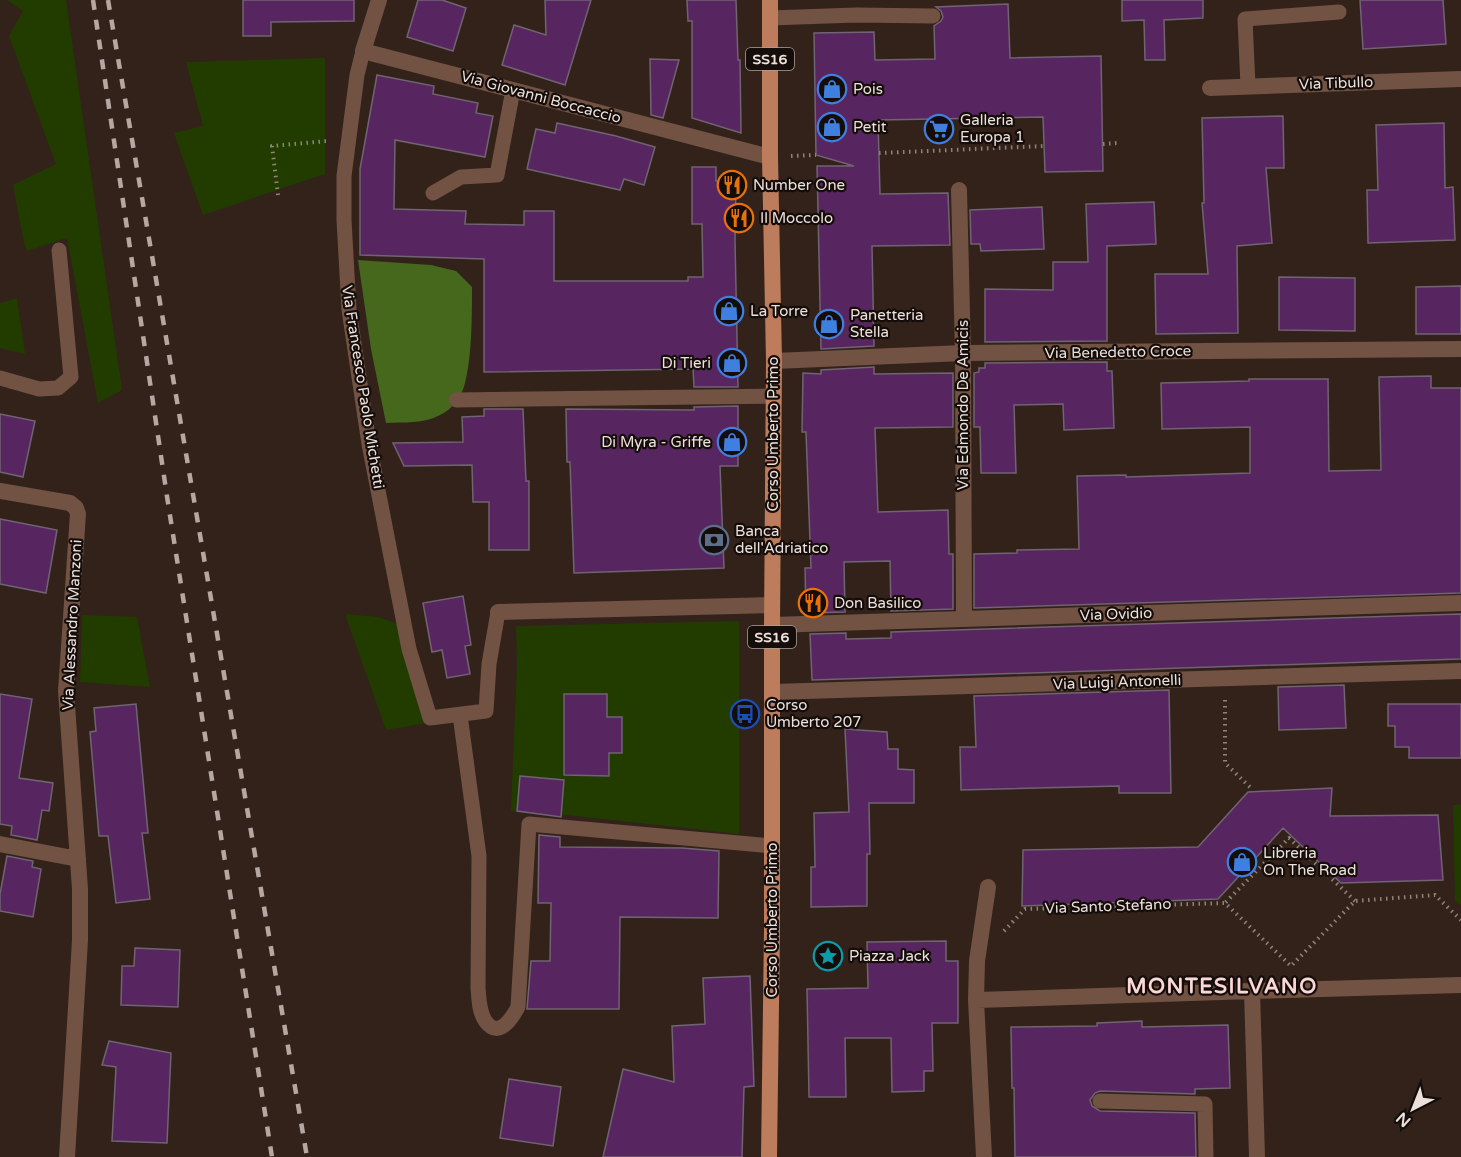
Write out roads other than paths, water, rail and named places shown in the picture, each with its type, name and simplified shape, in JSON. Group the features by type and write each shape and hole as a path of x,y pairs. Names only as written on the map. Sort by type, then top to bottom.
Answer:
{"main road":[{"name":"Corso Umberto Primo","path":"769,1157 774,396 770,0"}],"street":[{"path":"363,51 379,0"},
{"name":"Via Giovanni Boccaccio","path":"363,51 770,157"},
{"name":"Via Tibullo","path":"1210,88 1461,78"},
{"name":"Via Edmondo De Amicis","path":"959,190 963,353 964,619"},
{"name":"Via Benedetto Croce","path":"774,361 963,353 1461,349"},
{"name":"Via Alessandro Manzoni","path":"0,491 70,502 78,514 66,691 78,859 80,940 67,1157"},
{"name":"Via Ovidio","path":"772,625 1461,603"},
{"path":"498,612 772,605"},
{"name":"Via Luigi Antonelli","path":"773,692 1461,671"},
{"path":"0,844 78,859"},
{"path":"984,1157 976,1000 977,960 988,887"},
{"path":"976,1000 1461,985"},
{"path":"1252,991 1257,1157"}],"lane":[{"path":"1248,86 1245,19 1339,12"},
{"path":"770,18 856,15 933,16"},
{"name":"Via Francesco Paolo Michetti","path":"363,51 357,75 345,176 344,220 349,310 369,444 416,677 430,718 460,715"},
{"path":"433,193 461,177 497,175 513,90"},
{"path":"0,378 39,389 58,388 71,377 59,250"},
{"path":"456,400 774,396"},
{"path":"498,612 489,664 486,711 460,715 479,856 480,1008 486,1023 494,1027 502,1027 512,1020 518,1007 529,824 772,846"},
{"path":"1100,1101 1205,1104 1206,1157"}],"railway":[{"path":"93,0 168,503 272,1157"},
{"path":"108,0 307,1157"}],"place":[{"name":"Pois","path":"832,89"},
{"name":"Petit","path":"832,127"},
{"name":"Galleria Europa 1","path":"939,129"},
{"name":"Number One","path":"732,185"},
{"name":"Il Moccolo","path":"739,218"},
{"name":"La Torre","path":"729,311"},
{"name":"Panetteria Stella","path":"829,324"},
{"name":"Di Tieri","path":"732,363"},
{"name":"Di Myra - Griffe","path":"732,442"},
{"name":"Banca dell'Adriatico","path":"714,540"},
{"name":"Don Basilico","path":"813,603"},
{"name":"Corso Umberto 207","path":"745,714"},
{"name":"Libreria On The Road","path":"1242,862"},
{"name":"Piazza Jack","path":"828,956"}],"district":[{"name":"MONTESILVANO","path":"1222,986"}]}
